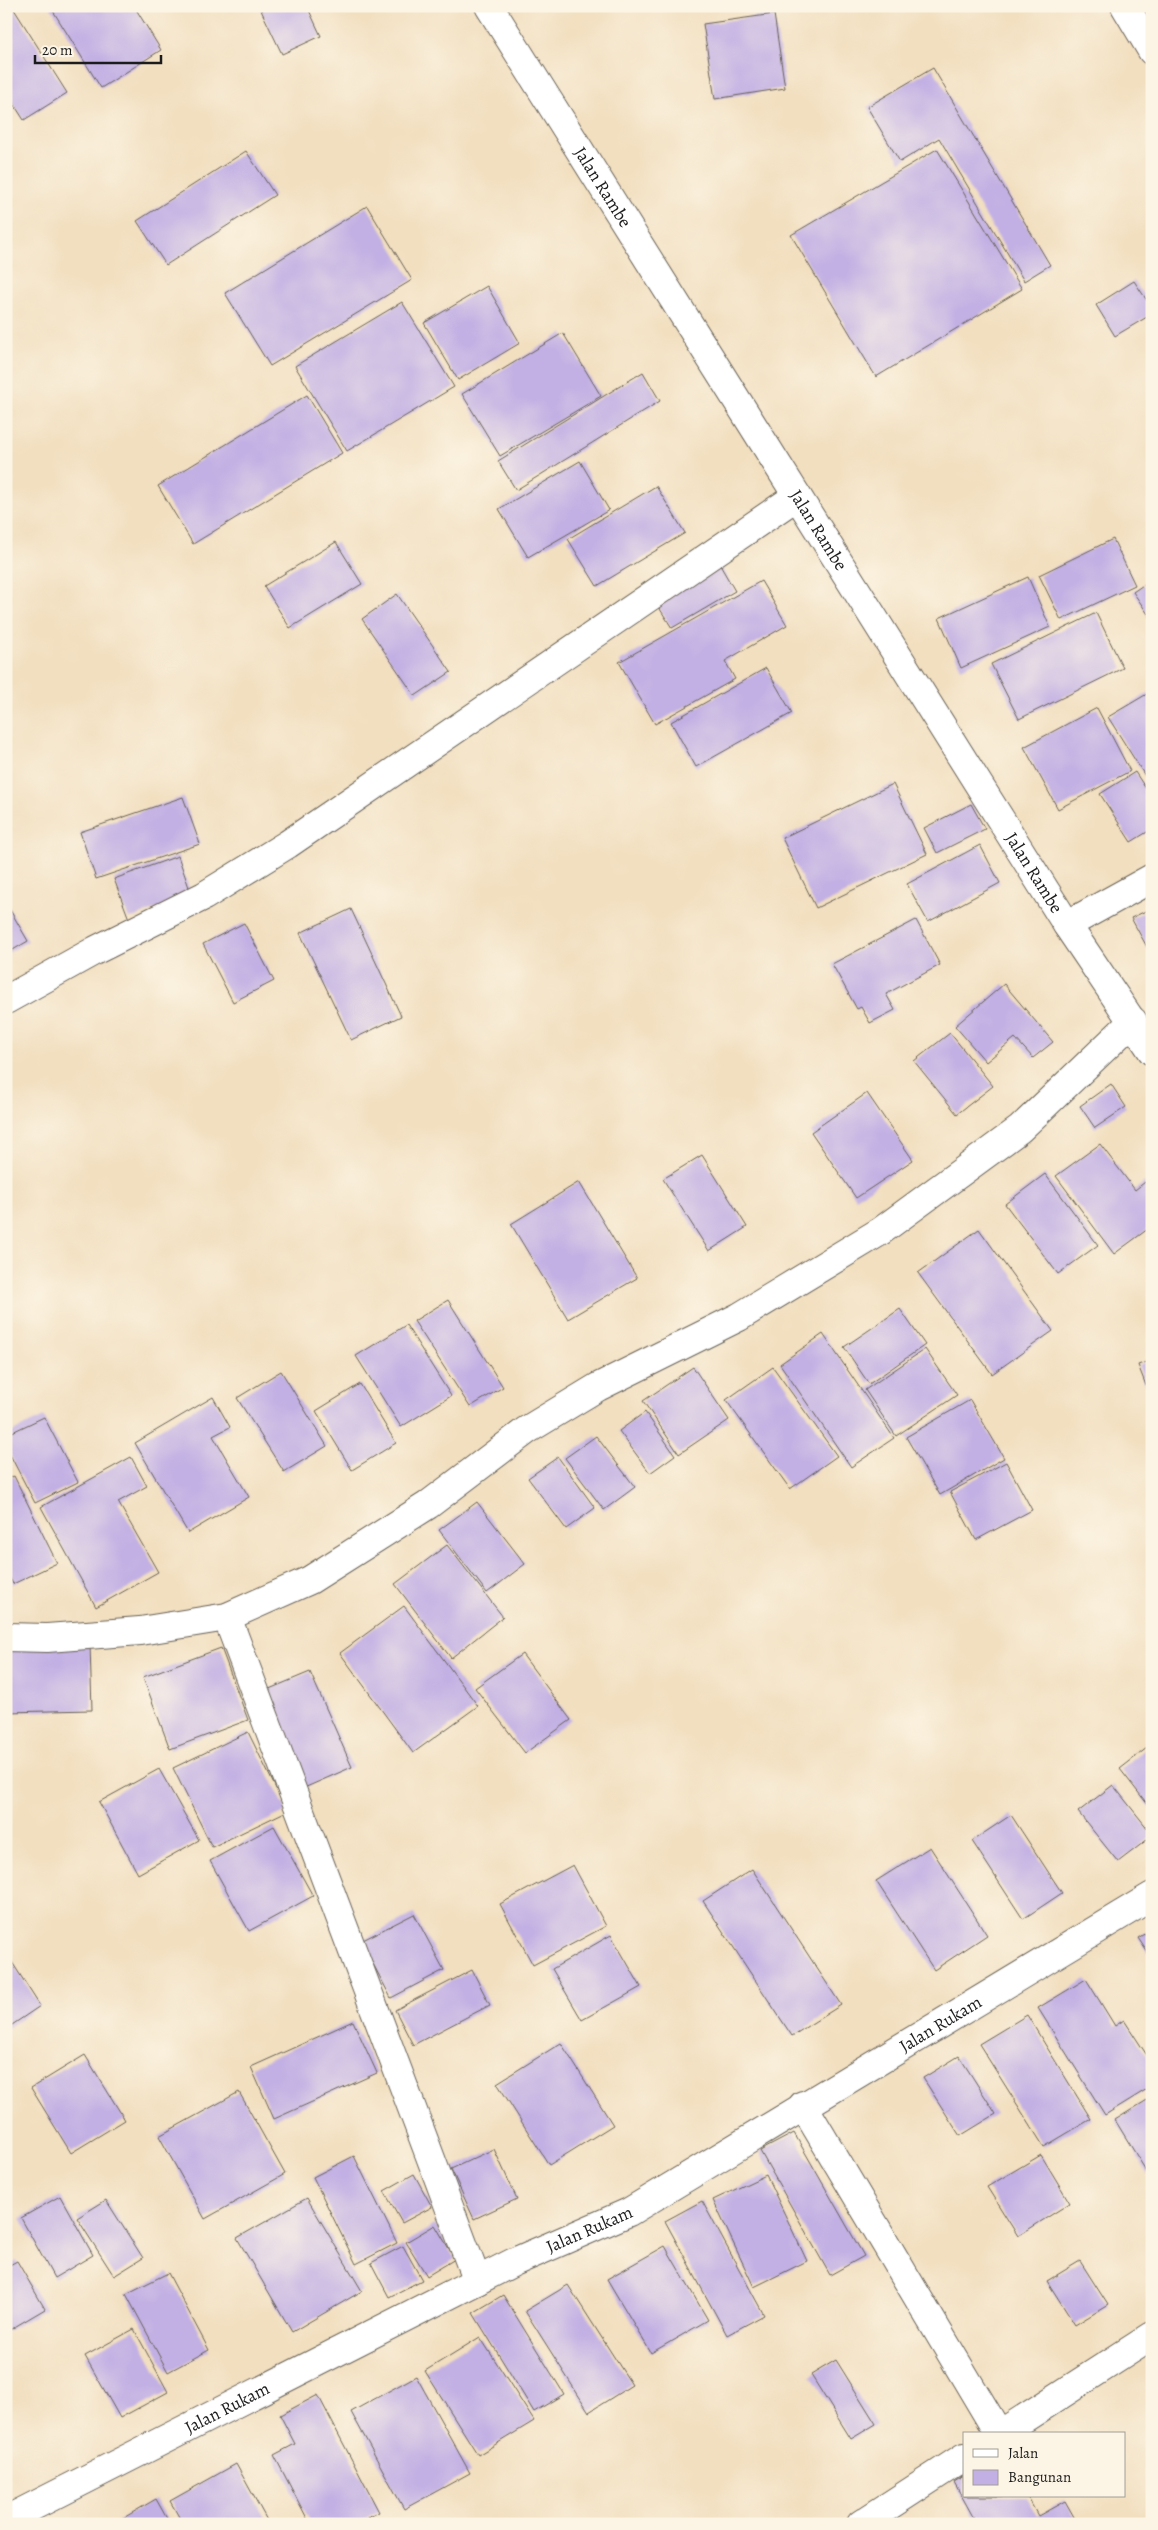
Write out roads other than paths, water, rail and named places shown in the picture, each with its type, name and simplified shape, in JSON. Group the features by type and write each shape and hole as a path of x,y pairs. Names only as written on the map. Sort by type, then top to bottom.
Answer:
{"street":[{"name":"Jalan Rambe","path":"489,6 1067,925 1152,1051"},
{"path":"1124,6 1152,51"},
{"path":"6,1000 96,950 204,896 288,844 797,496"},
{"path":"1067,925 1152,878"},
{"path":"6,1637 46,1638 140,1631 227,1617 310,1580 428,1505 527,1430 574,1401 598,1387 739,1317 881,1231 1020,1129 1133,1021"},
{"path":"227,1617 477,2281"},
{"name":"Jalan Rukam","path":"6,2520 477,2281 629,2212 803,2105 1152,1896"},
{"path":"803,2105 999,2432"},
{"path":"1003,2432 1152,2336"},
{"path":"861,2524 963,2458"}]}
